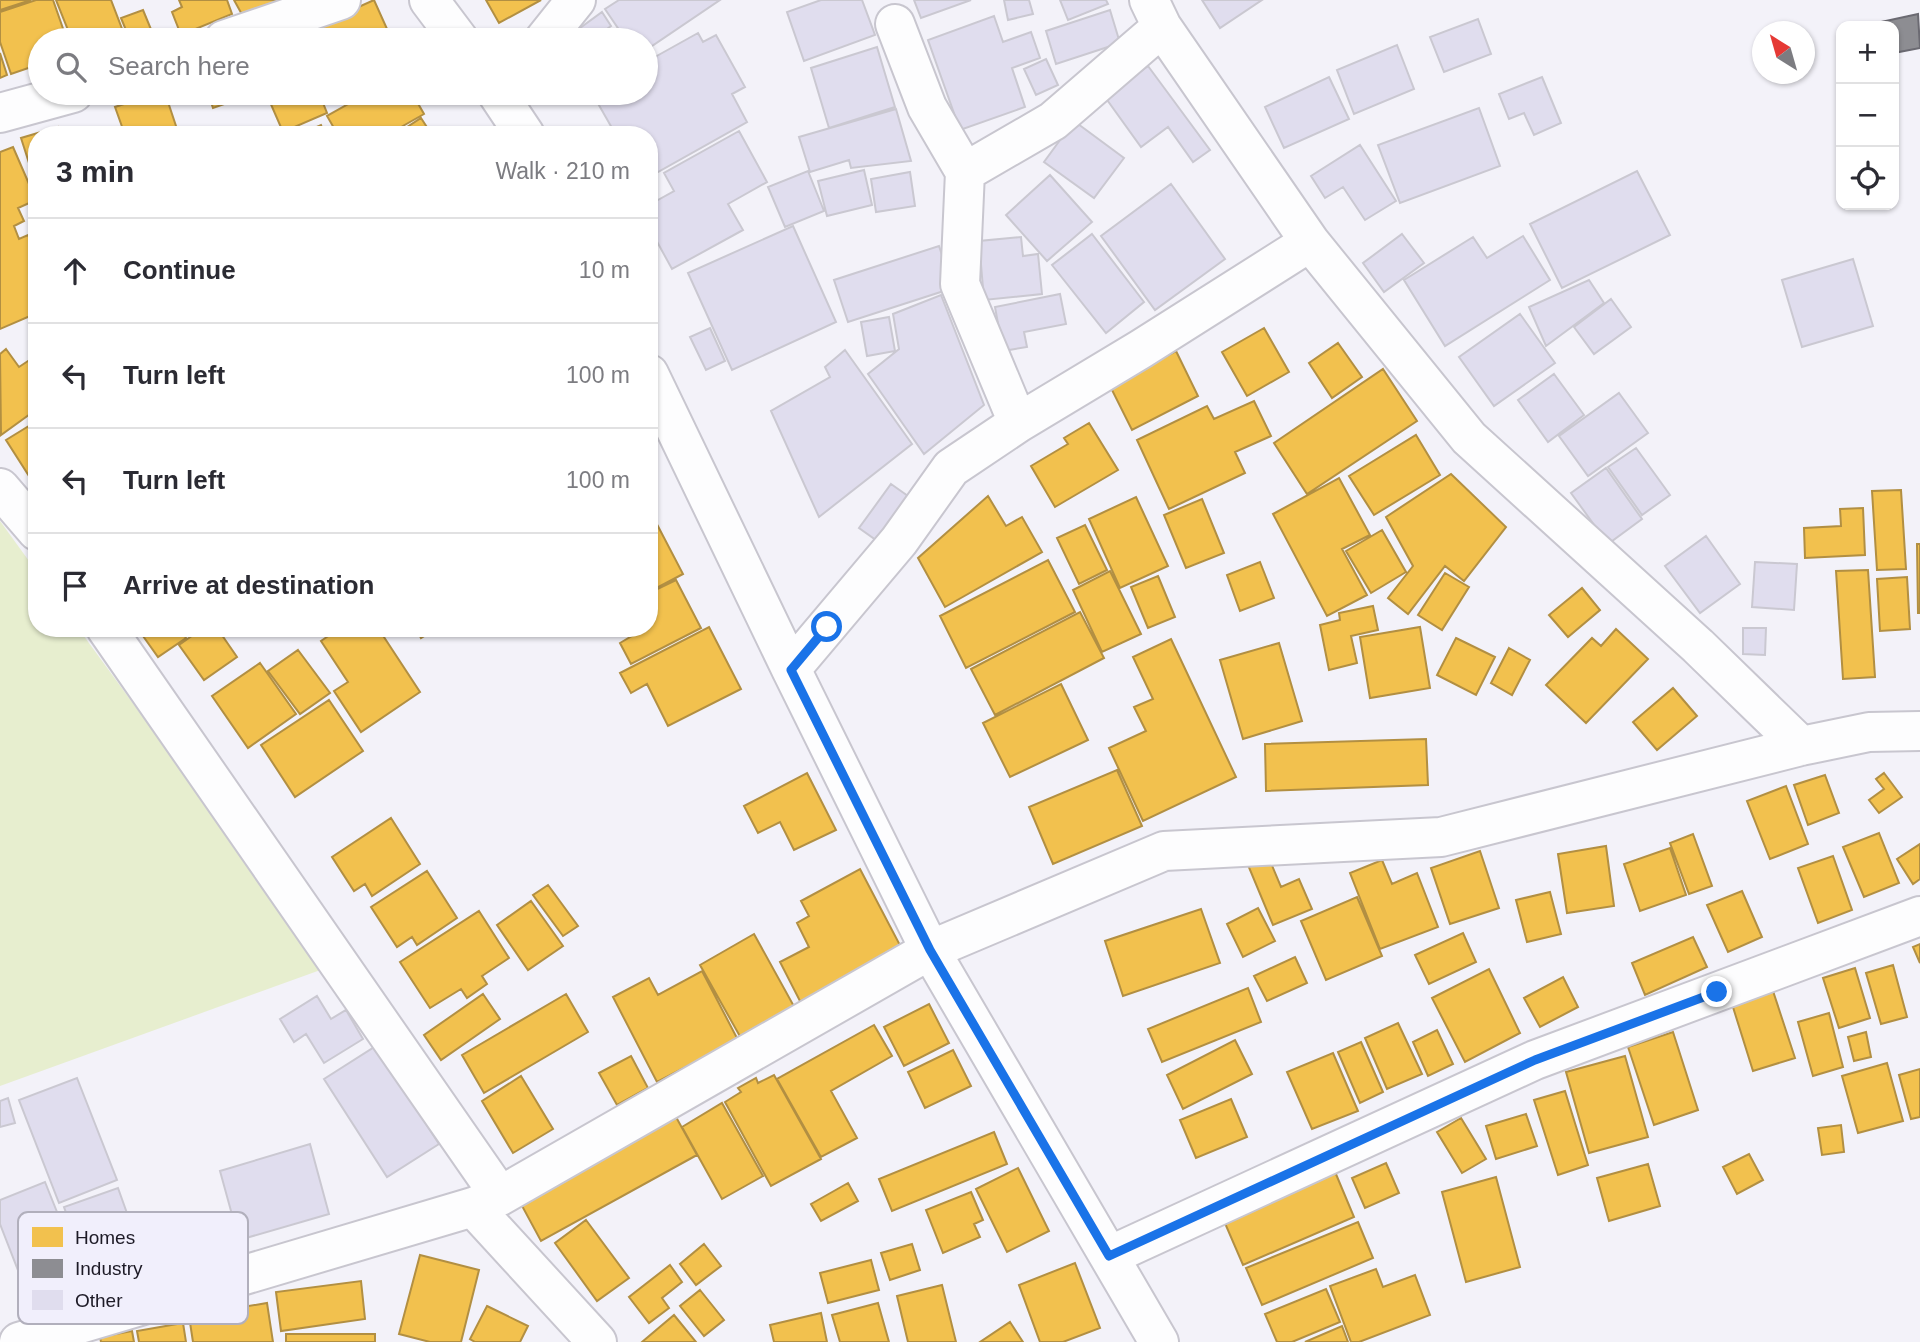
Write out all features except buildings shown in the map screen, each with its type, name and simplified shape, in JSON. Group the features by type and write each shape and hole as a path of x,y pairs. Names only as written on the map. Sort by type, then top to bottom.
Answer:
{"street":[{"path":"259,28 341,0"},
{"path":"429,0 449,28"},
{"path":"554,28 576,0"},
{"path":"965,172 1052,121 1156,14 1310,242 1469,438 1698,646 1801,746"},
{"path":"895,24 928,107 965,172 960,285 1018,423"},
{"path":"0,113 29,105"},
{"path":"507,105 520,126"},
{"path":"791,670 899,541 951,468 1018,423 1310,242"},
{"path":"658,393 930,950 1159,1342"},
{"path":"0,488 28,521"},
{"path":"112,637 487,1202 597,1342"},
{"path":"248,1273 487,1202 930,950 1164,851 1441,838 1801,746 1869,732 1920,731"},
{"path":"1109,1256 1535,1060 1920,916"},
{"path":"19,1342 79,1324"}],"green space":[{"path":"0,521 28,560 28,637 85,637 326,968 0,1086"}],"route":[{"path":"827,627 791,670 930,950 1109,1256 1535,1060 1717,992"}]}
